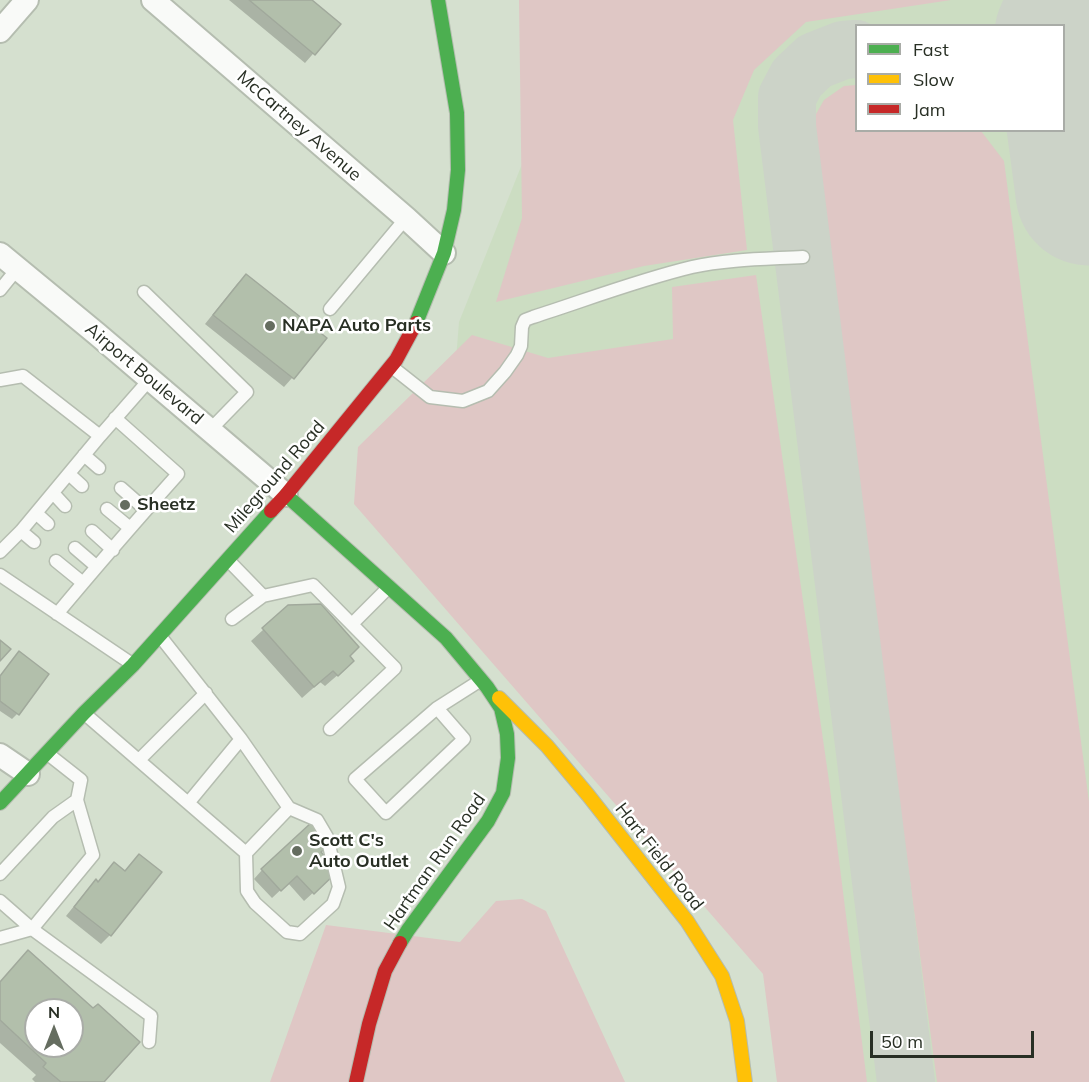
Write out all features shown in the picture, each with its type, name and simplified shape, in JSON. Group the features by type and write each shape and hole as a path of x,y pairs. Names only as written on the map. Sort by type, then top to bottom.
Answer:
{"main road":[{"name":"Mileground Road","path":"0,804 84,713 133,665 286,495 396,360 418,320 444,253 454,210 458,170 458,113 438,0"},
{"name":"Hartman Run Road","path":"286,495 446,638 484,683 501,708 507,734 508,758 503,794 488,821 408,930 385,971 369,1024 356,1082"},
{"name":"Hart Field Road","path":"484,683 547,746 687,921 722,976 736,1021 745,1082"}],"street":[{"path":"0,31 27,0"},
{"name":"McCartney Avenue","path":"153,0 444,253"},
{"name":"Airport Boulevard","path":"8,261 286,495"},
{"path":"0,755 28,774"}],"lane":[{"path":"330,309 406,218"},
{"path":"391,366 430,397 463,400 488,391 505,372 521,346 522,327 525,320 646,280 694,267 750,260 803,257"},
{"path":"0,290 8,261"},
{"path":"144,292 247,392 210,430"},
{"path":"0,380 23,376 100,436"},
{"path":"0,552 21,531 150,379"},
{"path":"57,614 177,474 115,418"},
{"path":"84,455 99,468"},
{"path":"69,474 82,486"},
{"path":"121,488 146,510"},
{"path":"52,493 65,506"},
{"path":"107,509 130,528"},
{"path":"36,513 48,524"},
{"path":"21,531 34,542"},
{"path":"92,531 112,549"},
{"path":"75,548 96,566"},
{"path":"227,559 263,596"},
{"path":"56,561 83,583"},
{"path":"0,575 133,665"},
{"path":"232,619 263,596 313,585 395,668 330,729"},
{"path":"352,624 389,587"},
{"path":"159,635 206,693 289,808 317,820 327,837 339,887 333,904 300,934 287,932 255,903 247,891 246,853 289,808"},
{"path":"437,708 464,739 386,813 355,779 437,708 484,683"},
{"path":"139,760 206,693"},
{"path":"84,713 246,853"},
{"path":"189,802 241,740"},
{"path":"0,938 32,929 93,855 77,800 81,780 47,753"},
{"path":"0,874 53,817 77,800"},
{"path":"0,901 32,929 151,1016 149,1042"}],"shaded area":[{"path":"519,0 951,0 806,22 754,70 733,120 747,250 644,266 496,302 522,218"},
{"path":"537,0 1089,0 1089,1082 791,1082 777,945 437,594 459,322 524,159"},
{"path":"855,85 855,132 982,132 1004,161 1089,802 1089,1082 937,1082 811,142 812,121 824,100 844,86"},
{"path":"756,275 829,781 867,1082 777,1082 763,974 354,504 358,447 472,335 548,358 673,339 672,287"},
{"path":"522,899 546,911 625,1082 270,1082 326,925 460,942 496,901"}],"building":[{"path":"249,0 312,0 341,24 315,55"},
{"name":"NAPA Auto Parts","path":"246,274 327,338 294,379 213,315"},
{"path":"321,604 359,647 350,656 354,661 338,676 333,671 314,687 262,628 288,605"},
{"path":"0,640 11,649 0,661"},
{"path":"19,651 49,674 19,715 0,701 0,676"},
{"path":"312,822 331,843 321,852 338,871 314,894 297,876 281,891 261,869"},
{"path":"139,854 162,872 111,936 74,907 96,879 98,882 114,862 125,871"},
{"path":"28,950 82,998 24,998 24,1042 0,1020 0,982"},
{"path":"84,1000 93,1008 98,1004 140,1042 104,1082 61,1082 43,1067 46,1063 41,1058 84,1058"}],"taxiway":[{"path":"855,49 843,50 815,61 797,78 787,97 787,126 906,1082"}],"runway":[{"path":"1068,35 1089,192"}],"traffic: fast":[{"path":"416,323 444,253 454,210 458,170 457,113 438,0"},
{"path":"286,495 446,638 487,687 501,708 507,734 508,758 503,793 488,821 400,943"},
{"path":"0,803 84,713 133,665 271,511"}],"traffic: slow":[{"path":"499,698 547,746 687,921 722,976 737,1021 745,1082"}],"traffic: jam":[{"path":"271,511 396,360 416,323"},
{"path":"356,1082 369,1024 385,971 400,943"}],"place":[{"name":"NAPA Auto Parts","path":"270,326"},
{"name":"Sheetz","path":"125,505"},
{"name":"Scott C's Auto Outlet","path":"297,851"}]}
